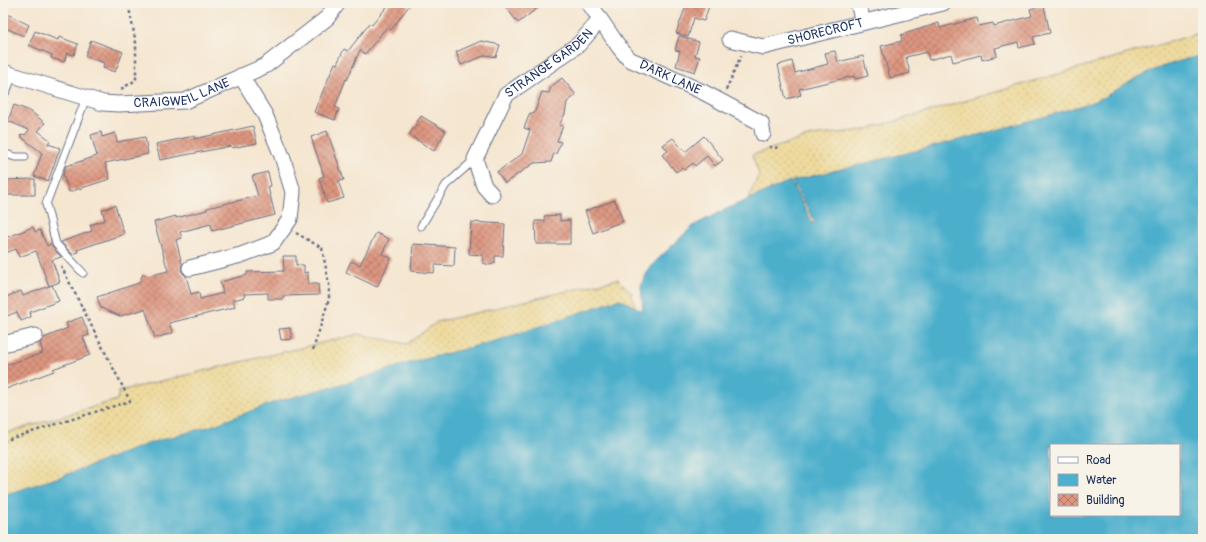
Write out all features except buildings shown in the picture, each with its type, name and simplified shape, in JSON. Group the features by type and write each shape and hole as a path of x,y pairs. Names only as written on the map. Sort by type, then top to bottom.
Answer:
{"street":[{"name":"CRAIGWEIL LANE","path":"6,73 103,103 118,104 185,101 265,66 327,18 338,3"},
{"name":"DARK LANE","path":"589,3 629,59 720,101 761,123 763,134"},
{"path":"858,3 863,22"},
{"name":"SHORECROFT","path":"730,39 764,47 943,3"},
{"name":"STRANGE GARDEN","path":"476,159 506,95 579,44 600,20"},
{"path":"3,89 6,73"},
{"path":"190,268 241,255 273,243 290,219 293,192 282,156 265,115 241,76"},
{"path":"476,159 484,186 492,195"},
{"path":"3,344 35,336"}],"lane":[{"path":"83,273 56,244 46,204 86,98"},
{"path":"3,153 15,157 25,157"},
{"path":"422,226 446,185 476,159"}],"path":[{"path":"118,104 118,91 136,80 136,43 129,8 130,3"},
{"path":"720,101 747,43"},
{"path":"285,226 322,248 329,284 329,299 313,350"},
{"path":"3,441 130,401"}],"sand":[{"path":"1203,32 1203,147 642,351 421,417 49,539 3,539 3,434 117,400 119,391 359,334 407,344 437,322 618,279 631,292 644,337 654,275 701,247 701,222 745,207 759,174 752,155 811,136 865,130"}],"water":[{"path":"1203,55 1203,539 3,539 3,495 60,477 153,442 211,426 278,401 349,382 406,364 499,340 620,299 643,311 641,286 654,263 692,227 694,228 693,226 722,211 790,181 813,224 815,222 792,181 977,135 1086,104 1110,94 1152,71"}]}
